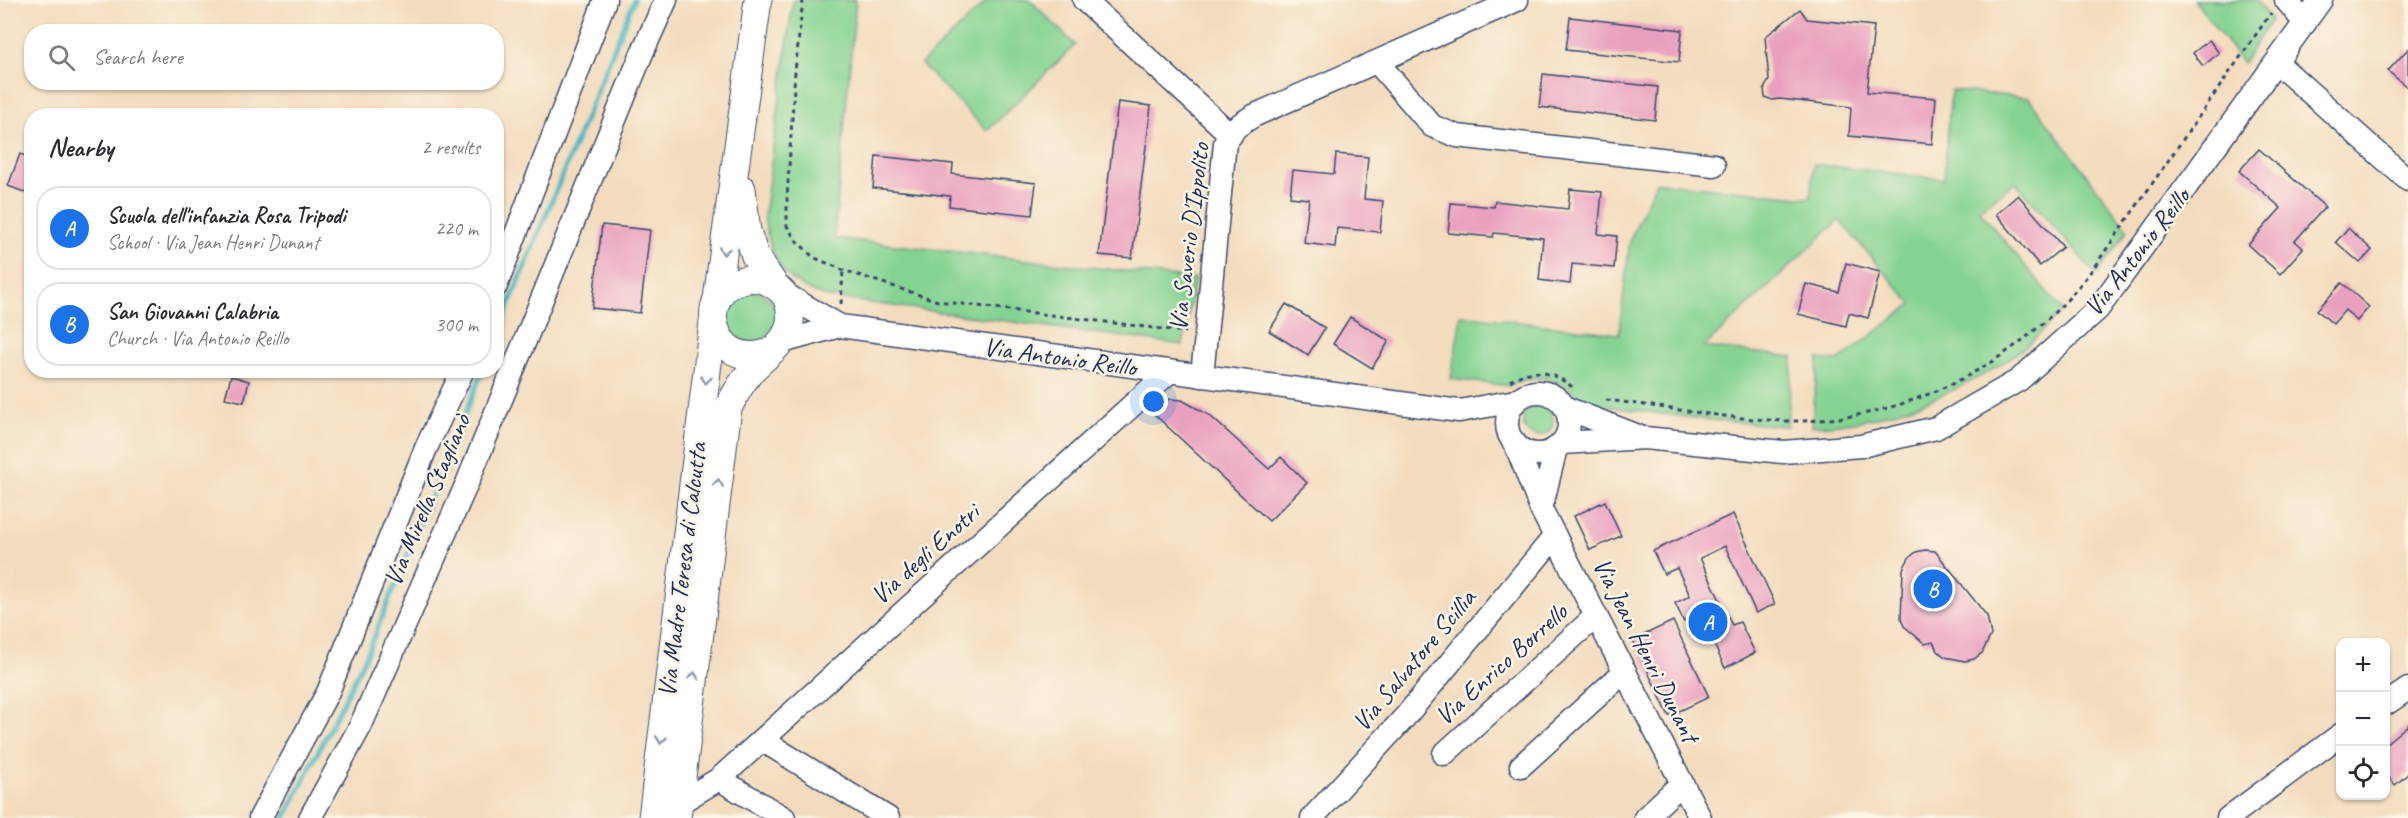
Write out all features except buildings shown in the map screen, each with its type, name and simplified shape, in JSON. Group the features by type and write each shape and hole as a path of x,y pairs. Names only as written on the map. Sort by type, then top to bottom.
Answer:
{"main road":[{"name":"Via Antonio Reillo","path":"715,311 758,0"},
{"name":"Via Antonio Reillo","path":"738,152 747,231 755,256 779,289"},
{"path":"762,279 779,289 790,305 791,318 789,331 777,346 760,356 747,356 735,352 720,340 715,311 724,289 742,280 762,279"},
{"name":"Via Madre Teresa di Calcutta","path":"652,818 715,311"},
{"name":"Via Madre Teresa di Calcutta","path":"678,811 728,408 745,379 777,346"}],"street":[{"path":"504,265 605,0"},
{"name":"Via Mirella Staglianò","path":"310,818 360,727 454,512 642,53 666,0"},
{"path":"1084,0 1231,135"},
{"name":"Via Saverio D'Ippolito","path":"1202,376 1225,143 1236,128 1253,116 1518,0"},
{"name":"Via Antonio Reillo","path":"1559,445 1645,438 1783,452 1861,446 1936,428 2019,380 2098,309 2321,0"},
{"path":"2280,4 2305,23"},
{"path":"1377,62 1432,126 1457,136 1714,165"},
{"path":"2277,63 2408,180"},
{"name":"Via Antonio Reillo","path":"779,289 840,326 1459,411 1512,439"},
{"name":"Via Antonio Reillo","path":"777,346 840,326"},
{"name":"Via degli Enotri","path":"678,811 719,779 1170,372"},
{"path":"260,818 328,692 426,448 459,378"},
{"path":"1541,509 1559,445 1569,426 1570,399 1560,400 1543,392 1524,395 1511,393 1508,417 1512,439 1524,450 1534,453 1546,453 1559,445"},
{"name":"Via Antonio Reillo","path":"1459,411 1511,393"},
{"name":"Via Antonio Reillo","path":"1570,399 1645,438"},
{"name":"Via Jean Henri Dunant","path":"1512,439 1541,509 1700,818"},
{"name":"Via Salvatore Scillìa","path":"1312,818 1406,717 1555,536"},
{"name":"Via Enrico Borrello","path":"1444,754 1596,616"},
{"path":"1521,766 1625,671"},
{"path":"2390,701 2408,689"},
{"path":"2228,818 2336,738"},
{"path":"762,740 888,818"},
{"path":"719,779 784,818"},
{"path":"1645,818 1682,783"}],"path":[{"path":"803,0 795,71 787,198 788,226 796,240 813,256 843,270 938,301 1186,332 1205,345"},
{"path":"1596,399 1714,416 1813,420 1849,418 1891,407 1963,379 2041,325 2092,270 2280,4"},
{"path":"840,326 843,270"},
{"path":"1511,393 1519,376 1539,371 1554,375 1570,399"}],"green space":[{"path":"793,0 856,0 834,238 1195,279 1183,345 827,297 812,292 789,277 781,268 770,245 764,216"},
{"path":"988,0 1030,0 1075,45 987,131 921,64"},
{"path":"2194,0 2256,0 2271,20 2243,63"},
{"path":"1951,90 2029,98 2128,230 2096,275 2015,182 1979,210 2063,311 2026,346 1980,376 1925,402 1896,412 1839,424 1812,426 1818,359 1838,361 1912,304 1839,220 1704,347 1793,357 1787,426 1708,420 1590,404 1567,388 1546,378 1523,380 1509,386 1451,379 1461,315 1619,334 1630,240 1656,182 1810,198 1814,164 1944,179"},
{"path":"747,292 757,292 770,299 777,312 777,322 770,335 757,342 747,342 738,338 731,331 727,322 727,312 731,303 738,296"},
{"path":"1538,406 1544,407 1552,415 1552,427 1544,435 1538,436 1532,435 1524,427 1523,421 1524,415 1532,407"}],"waterway":[{"path":"504,317 634,0"},
{"path":"285,818 367,654 480,378"}],"place":[{"name":"San Giovanni Calabria","path":"1933,589"},
{"name":"Scuola dell'infanzia Rosa Tripodi","path":"1708,622"}]}
